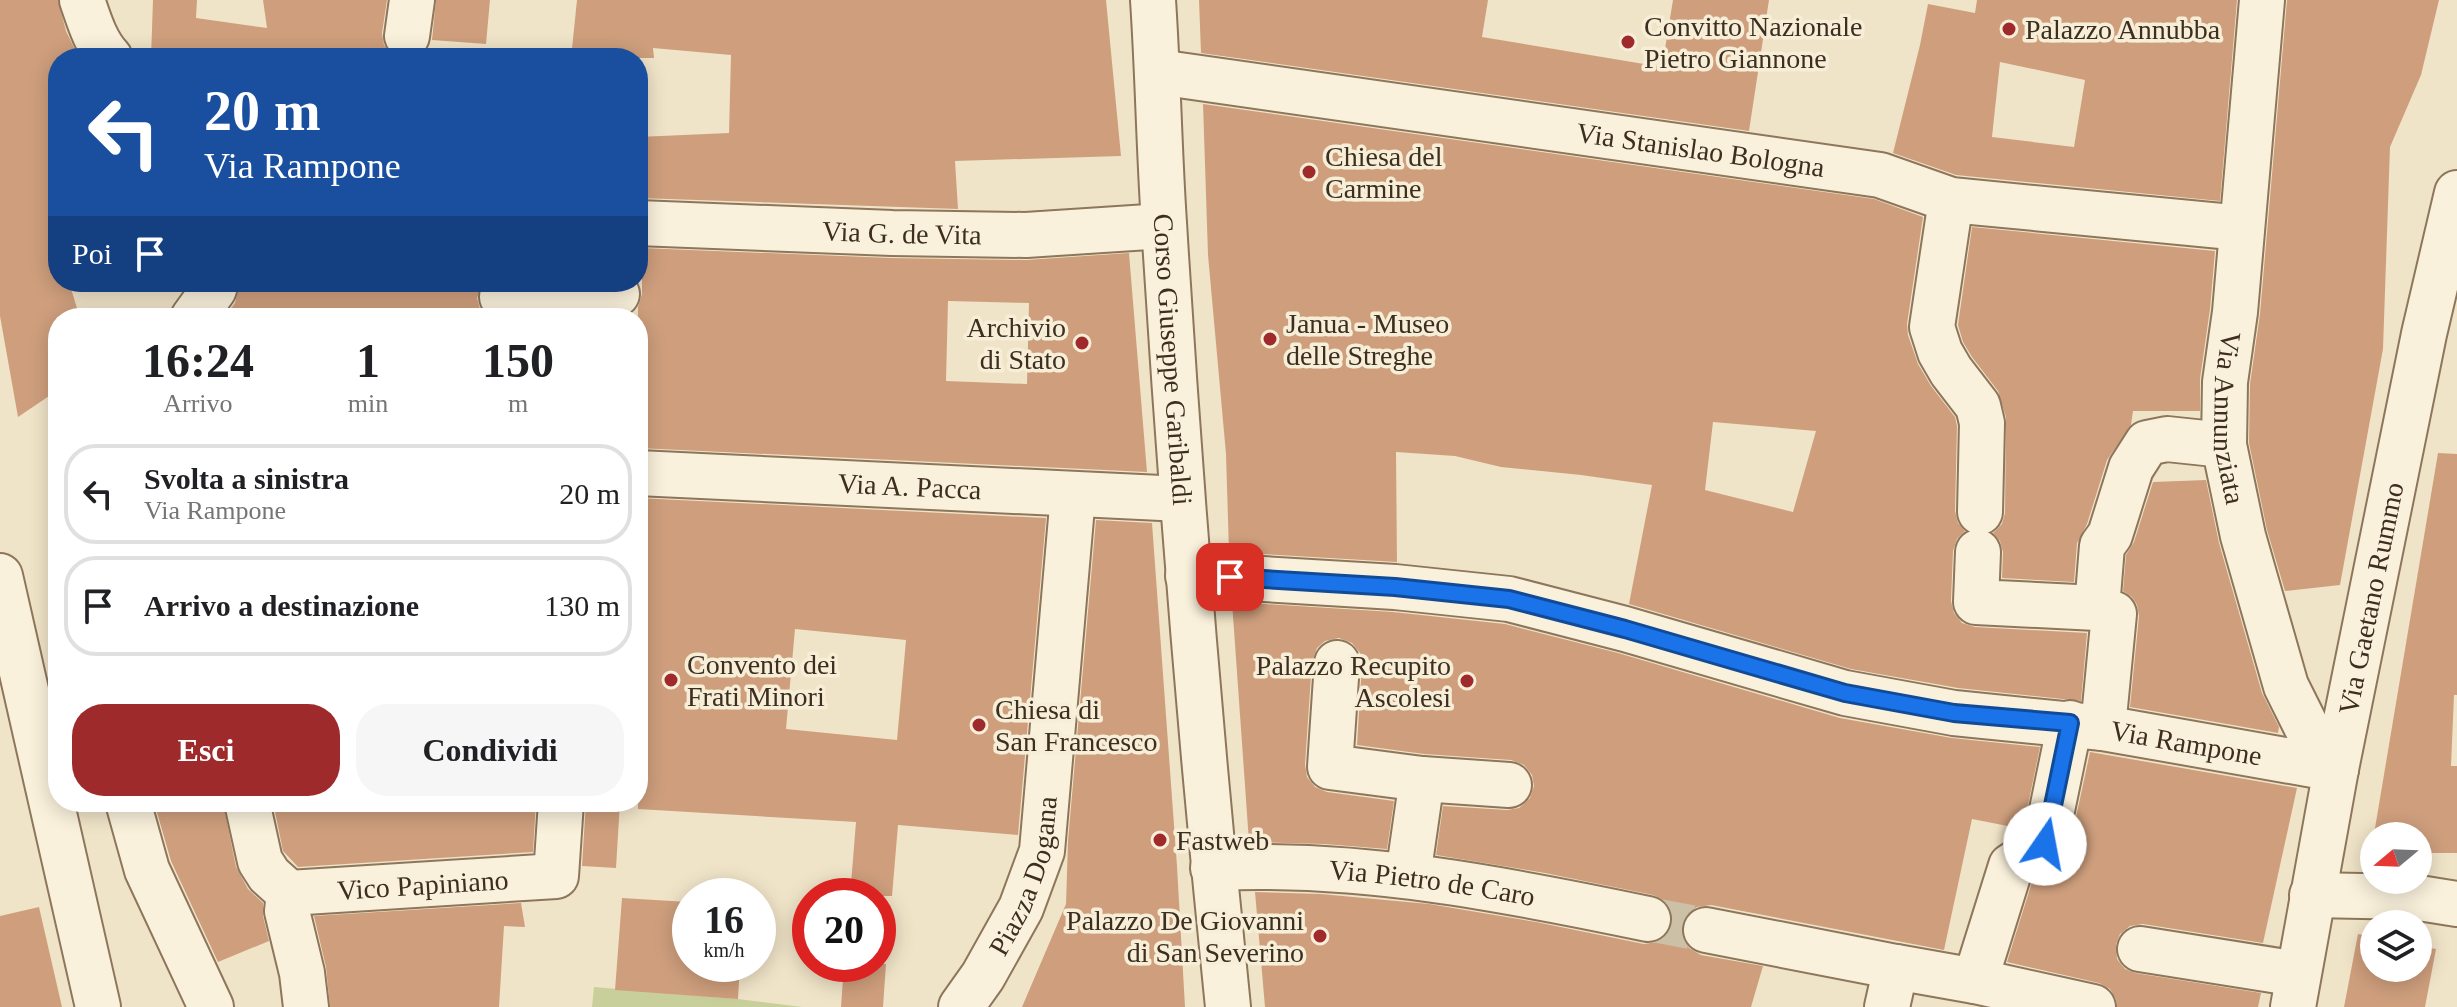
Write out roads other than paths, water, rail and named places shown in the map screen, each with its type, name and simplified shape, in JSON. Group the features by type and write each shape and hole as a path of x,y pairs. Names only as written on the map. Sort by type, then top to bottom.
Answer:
{"street":[{"path":"82,0 102,48"},
{"name":"Corso Giuseppe Garibaldi","path":"1153,0 1182,499 1213,868 1228,1007"},
{"name":"Via Annunziata","path":"2262,0 2225,382 2224,445 2243,536 2286,686 2310,734 2336,769"},
{"name":"Via Stanislao Bologna","path":"1158,72 1880,175 1951,200 2242,228"},
{"name":"Via Gaetano Rummo","path":"2295,991 2336,769 2424,334 2457,193"},
{"path":"1951,200 1932,327 1940,352 1978,406 1982,423 1976,602 2097,608 2114,614 2087,725 2045,844 2011,866 1975,981"},
{"name":"Via G. de Vita","path":"648,223 1026,235 1164,226"},
{"path":"502,299 617,294"},
{"path":"2097,608 2102,546 2110,535 2131,468 2147,443 2167,439 2224,445"},
{"name":"Via A. Pacca","path":"648,474 1182,499"},
{"name":"Piazza Dogana","path":"961,1007 983,976 1021,908 1042,851 1073,495"},
{"path":"0,576 48,787"},
{"name":"Via Rampone","path":"1188,576 1395,587 1509,599 1845,693 1954,713 2087,725 2336,769"},
{"path":"1337,663 1330,767 1422,779 1509,785"},
{"path":"1408,876 1422,779"},
{"path":"54,812 98,1007"},
{"path":"131,812 147,870 211,1007"},
{"path":"249,812 260,861 269,875 289,893 287,911 302,973 306,1007"},
{"name":"Vico Papiniano","path":"289,893 556,876 560,812"},
{"name":"Via Pietro de Caro","path":"1213,868 1270,867 1408,876 1519,892 1648,919"},
{"path":"2312,895 2413,897 2457,904"},
{"path":"1706,930 1891,987 1975,981 2093,1007"},
{"path":"2140,949 2295,991"}],"tunnel":[{"path":"1648,919 1706,930"}],"place":[{"name":"Palazzo Annubba","path":"2009,29"},
{"name":"Convitto Nazionale Pietro Giannone","path":"1628,42"},
{"name":"Chiesa del Carmine","path":"1309,172"},
{"name":"Janua - Museo delle Streghe","path":"1270,339"},
{"name":"Archivio di Stato","path":"1082,343"},
{"name":"Convento dei Frati Minori","path":"671,680"},
{"name":"Palazzo Recupito Ascolesi","path":"1467,681"},
{"name":"Chiesa di San Francesco","path":"979,725"},
{"name":"Fastweb","path":"1160,840"},
{"name":"Palazzo De Giovanni di San Severino","path":"1320,936"}]}
